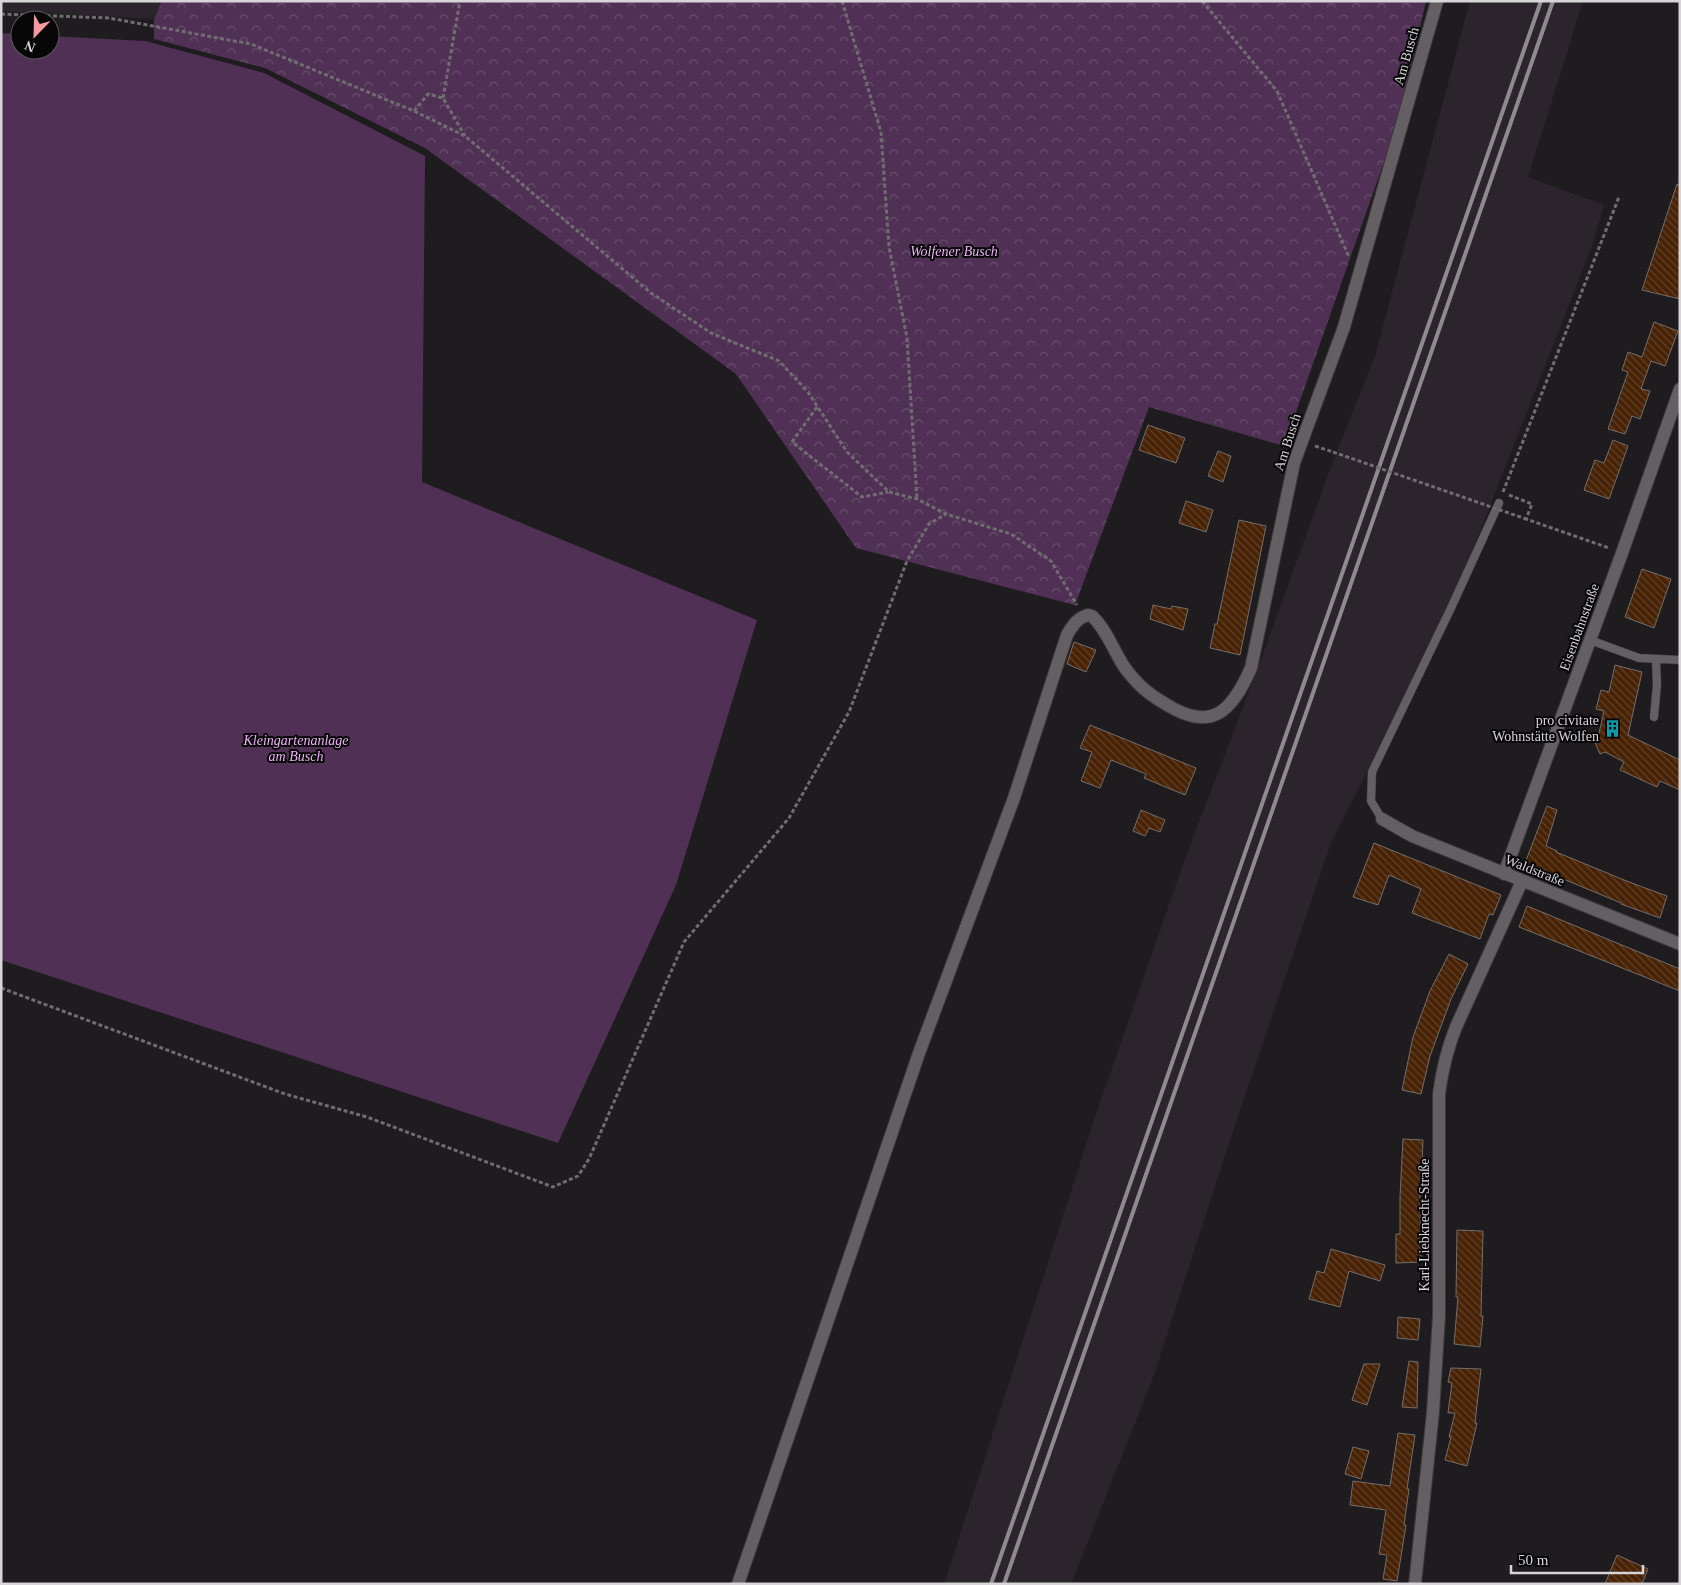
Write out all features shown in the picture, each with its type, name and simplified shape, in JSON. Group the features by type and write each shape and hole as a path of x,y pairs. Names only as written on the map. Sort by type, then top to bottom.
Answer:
{"street":[{"name":"Am Busch","path":"1083,616 1088,615 1095,620 1139,686 1173,709 1188,716 1202,718 1216,714 1230,704 1242,688 1251,668 1294,463 1328,372 1358,278 1437,1"},
{"name":"Eisenbahnstraße","path":"1504,874 1680,389"},
{"path":"738,1584 919,1053 1014,798 1068,634 1077,620 1083,616"},
{"name":"Waldstraße","path":"1382,819 1412,836 1680,944"},
{"name":"Karl-Liebknecht-Straße","path":"1415,1584 1433,1412 1439,1316 1438,1094 1447,1049 1522,881"}],"lane":[{"path":"1382,819 1371,801 1372,772 1499,504"},
{"path":"1590,640 1639,658 1680,660"},
{"path":"1654,717 1657,684 1656,660"}],"path":[{"path":"460,1 443,98 465,136"},
{"path":"842,1 881,132 889,247 907,338 917,499"},
{"path":"1202,1 1277,91 1358,278"},
{"path":"1,14 109,18 251,44 414,111 465,136 651,293 711,333 778,361 808,392 847,452 889,492"},
{"path":"414,111 428,94 443,98"},
{"path":"1499,504 1619,197"},
{"path":"817,407 792,442 862,497 889,492 917,499 946,514 1011,534 1052,561 1083,616"},
{"path":"1333,452 1622,553"},
{"path":"1503,493 1532,504 1526,519"},
{"path":"1,988 285,1094 367,1117 553,1187 578,1176 589,1159 684,942 789,818 849,712 906,561 929,524 946,514"}],"shaded area":[{"path":"1,1 162,1 154,19 60,14 60,10 1,11"},
{"path":"1470,1 1583,1 1528,177 1604,205 1591,249 1449,610 1331,843 1232,1134 1154,1375 1071,1584 944,1584 1096,1114 1186,856 1257,671 1333,461 1375,356"}],"green space":[{"name":"Wolfener Busch","path":"162,1 1426,1 1397,125 1284,446 1149,407 1075,605 856,548 736,374 425,148 265,68 154,39 154,19"},
{"name":"Kleingartenanlage am Busch","path":"1,33 10,33 10,60 60,60 60,37 145,41 264,73 425,156 422,482 757,620 676,885 558,1143 1,960"}],"building":[{"path":"1677,184 1680,185 1680,299 1642,290"},
{"path":"1654,322 1678,331 1665,366 1651,361 1641,389 1650,391 1640,419 1632,416 1625,434 1608,429 1628,372 1622,370 1628,352 1642,357"},
{"path":"1148,425 1185,438 1176,463 1139,450"},
{"path":"1613,440 1628,446 1609,499 1584,490 1595,460 1604,463"},
{"path":"1218,451 1231,456 1223,482 1208,476"},
{"path":"1186,501 1213,510 1206,532 1179,523"},
{"path":"1239,520 1266,526 1240,655 1210,648 1215,624 1217,624"},
{"path":"1642,569 1671,579 1654,628 1625,617"},
{"path":"1153,605 1171,609 1172,606 1188,609 1183,630 1150,619"},
{"path":"1074,642 1096,650 1086,672 1067,664"},
{"name":"pro civitate Wohnstätte Wolfen","path":"1615,665 1642,672 1628,735 1680,760 1680,790 1660,781 1657,787 1620,770 1624,762 1605,752 1600,754 1594,740 1598,738 1604,711 1596,709 1601,690 1609,692"},
{"path":"1090,725 1196,768 1185,795 1144,778 1146,774 1111,760 1100,788 1081,781 1092,752 1080,748"},
{"path":"1547,806 1557,810 1546,846 1556,852 1667,896 1660,918 1621,904 1525,863"},
{"path":"1141,810 1165,820 1160,832 1149,828 1145,836 1133,831"},
{"path":"1374,843 1501,895 1493,915 1489,914 1480,939 1412,913 1421,889 1389,875 1378,905 1353,897"},
{"path":"1527,906 1680,969 1680,991 1519,927"},
{"path":"1449,954 1468,964 1451,999 1430,1056 1421,1094 1402,1090 1413,1037 1430,991"},
{"path":"1403,1139 1423,1140 1420,1190 1421,1262 1396,1263 1396,1234 1400,1234"},
{"path":"1457,1230 1483,1231 1481,1316 1483,1316 1480,1347 1454,1344 1458,1297 1456,1297"},
{"path":"1331,1249 1385,1265 1380,1281 1349,1271 1340,1307 1309,1299 1317,1271 1324,1273"},
{"path":"1398,1317 1420,1319 1418,1340 1397,1338"},
{"path":"1409,1361 1418,1362 1417,1408 1402,1407"},
{"path":"1364,1364 1380,1364 1367,1405 1352,1400"},
{"path":"1451,1368 1481,1369 1475,1423 1477,1423 1467,1466 1445,1460 1455,1413 1448,1413 1452,1383 1448,1382"},
{"path":"1398,1433 1415,1435 1407,1489 1409,1489 1404,1525 1406,1525 1397,1581 1383,1579 1387,1555 1379,1554 1386,1510 1350,1505 1353,1481 1390,1486"},
{"path":"1353,1447 1369,1451 1361,1479 1345,1474"},
{"path":"1617,1555 1648,1569 1642,1584 1605,1584"}],"railway":[{"path":"991,1584 1541,1"},
{"path":"1004,1584 1553,1"}],"place":[{"name":"pro civitate Wohnstätte Wolfen","path":"1613,728"}]}
